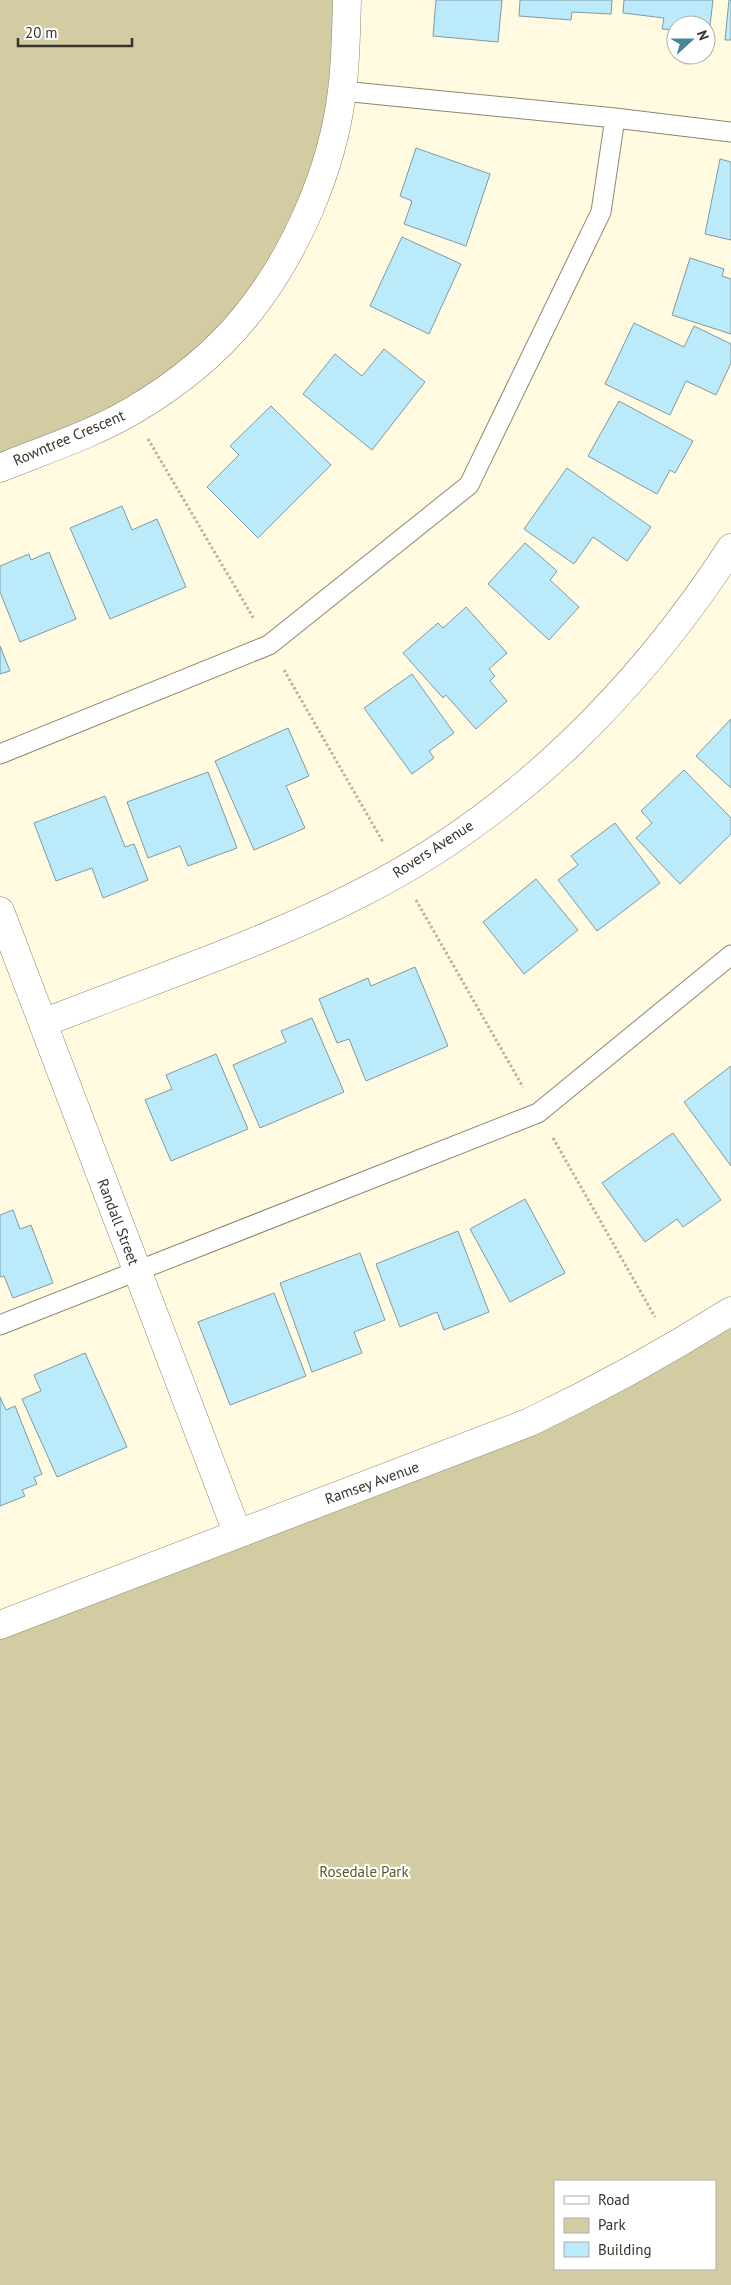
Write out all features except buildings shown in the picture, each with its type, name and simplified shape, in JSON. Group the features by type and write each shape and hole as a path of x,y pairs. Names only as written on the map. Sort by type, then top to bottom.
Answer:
{"street":[{"name":"Rowntree Crescent","path":"0,468 76,438 132,411 172,384 209,354 245,317 297,235 315,198 329,155 342,92 347,0"},
{"name":"Rovers Avenue","path":"43,1023 326,911 400,872 443,845 529,780 607,708 652,659 681,621 731,548"},
{"name":"Randall Street","path":"0,911 237,1532"},
{"name":"Ramsey Avenue","path":"0,1625 237,1532 458,1451 530,1422 594,1391 673,1348 731,1311"}],"lane":[{"path":"342,92 615,118 731,132"},
{"path":"0,754 269,645 469,485 601,212 615,118"},
{"path":"0,1325 538,1113 731,955"}],"green space":[{"path":"0,0 347,0 315,198 209,354 0,468"},
{"name":"Rosedale Park","path":"731,1311 731,2285 0,2285 0,1625 594,1391"}]}
